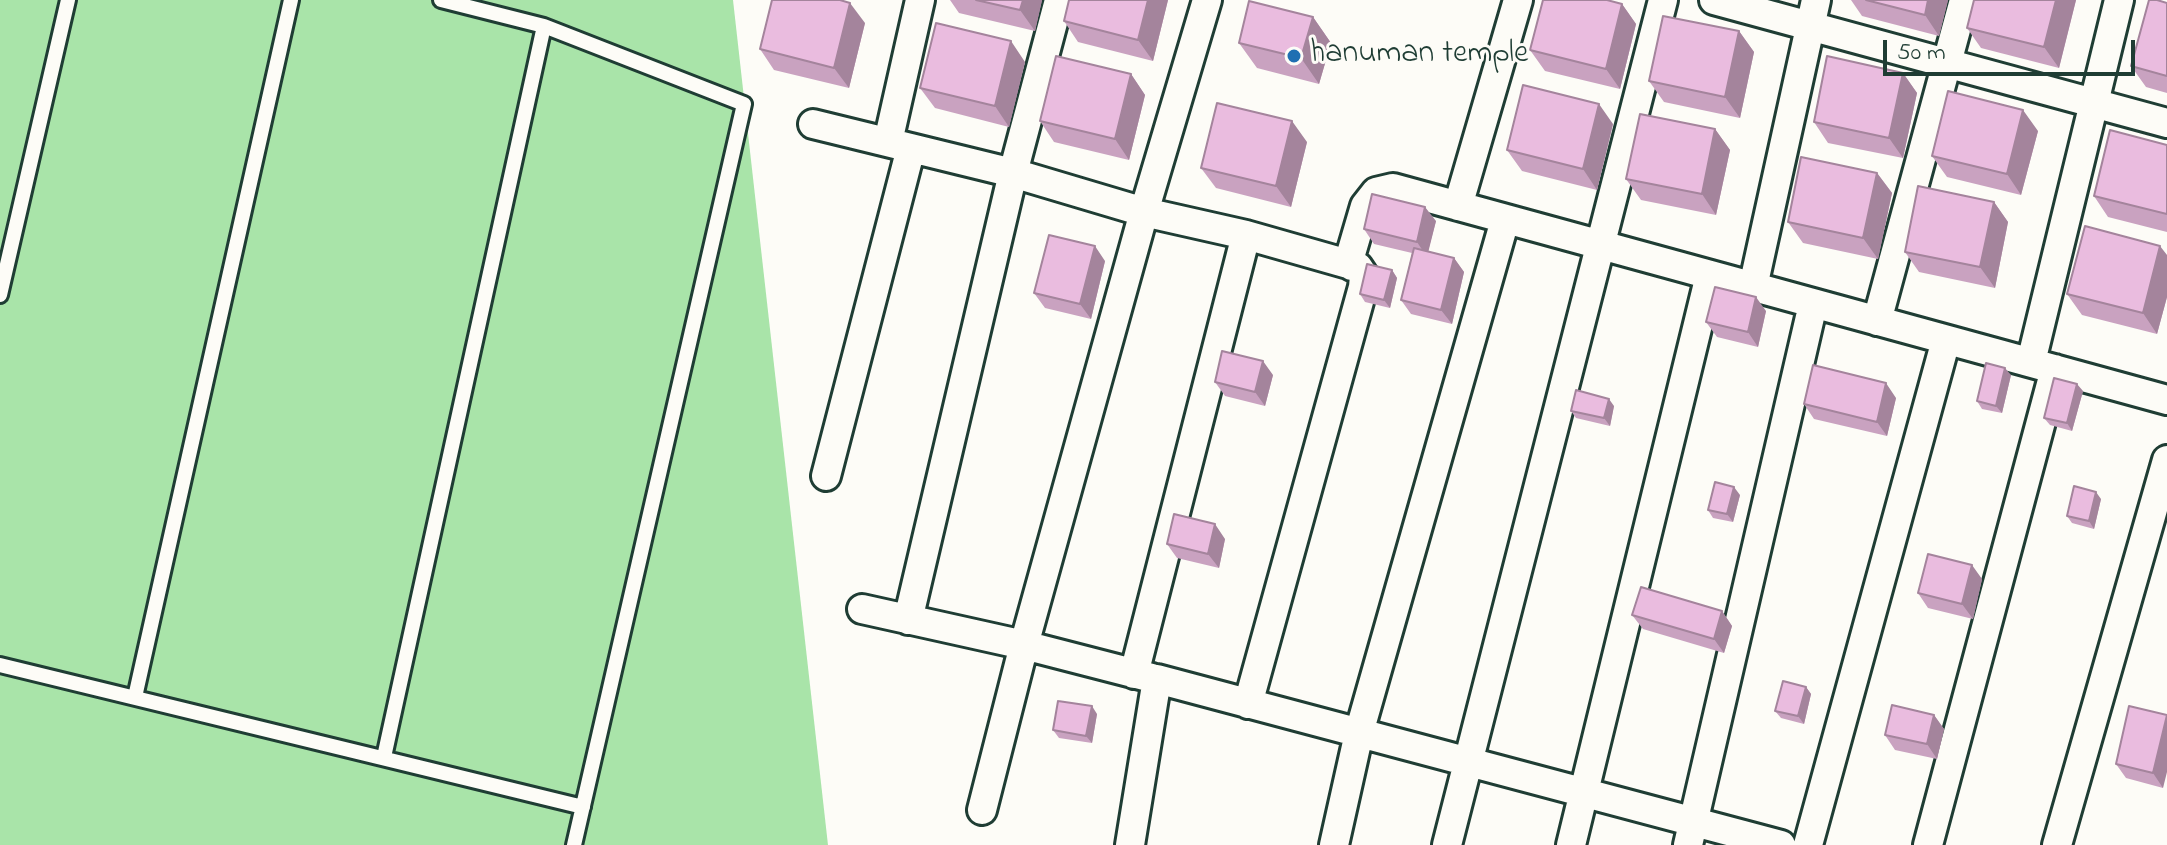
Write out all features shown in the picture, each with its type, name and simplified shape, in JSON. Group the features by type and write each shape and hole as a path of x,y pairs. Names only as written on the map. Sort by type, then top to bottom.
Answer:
{"street":[{"path":"826,476 900,145 920,0"},
{"path":"908,620 1013,173 1059,0"},
{"path":"982,810 1024,645 1144,212 1207,0"},
{"path":"1458,206 1518,0"},
{"path":"1447,845 1663,0"},
{"path":"1714,0 1813,13 1947,63 2167,123"},
{"path":"1877,321 1964,0"},
{"path":"1928,845 2043,366 2092,103 2119,0"},
{"path":"1753,287 1813,13"},
{"path":"813,124 1013,173 1144,212 1246,235 1358,267 1364,276 1363,287 1248,704"},
{"path":"1348,264 1365,206 1376,192 1393,188 2167,400"},
{"path":"1334,845 1359,733 1505,220"},
{"path":"1130,845 1145,677 1246,235"},
{"path":"1571,845 1710,275"},
{"path":"1692,833 1813,304"},
{"path":"1808,845 1946,340"},
{"path":"2057,845 2167,460"},
{"path":"862,609 1024,645 1583,792 1692,833 1781,845"}],"lane":[{"path":"0,295 68,0"},
{"path":"135,697 291,0"},
{"path":"441,0 544,26 744,104 574,845"},
{"path":"384,757 544,26"},
{"path":"0,665 583,807"}],"green space":[{"path":"0,0 733,0 828,845 0,845"}],"building":[{"path":"772,0 840,0 850,3 834,68 760,49"},
{"path":"976,0 1023,0 1020,10"},
{"path":"1069,0 1148,0 1138,40 1064,21"},
{"path":"1543,0 1607,0 1622,4 1606,69 1530,50"},
{"path":"1866,0 1928,0 1925,15"},
{"path":"1974,0 2056,0 2044,47 1967,28"},
{"path":"2149,0 2167,3 2167,76 2131,66"},
{"path":"1249,1 1313,17 1301,58 1239,43"},
{"path":"1663,16 1739,31 1725,97 1649,81"},
{"path":"936,23 1011,41 995,106 920,88"},
{"path":"1056,56 1131,74 1115,139 1040,121"},
{"path":"1827,56 1903,73 1889,138 1814,122"},
{"path":"1523,85 1599,104 1583,169 1507,150"},
{"path":"1948,91 2023,110 2007,174 1932,156"},
{"path":"1217,103 1292,121 1276,186 1201,168"},
{"path":"1640,114 1715,129 1702,194 1626,179"},
{"path":"2110,130 2167,145 2167,214 2094,196"},
{"path":"1801,157 1877,173 1863,238 1788,222"},
{"path":"1918,186 1994,202 1980,267 1905,252"},
{"path":"1372,194 1425,207 1417,242 1364,229"},
{"path":"2085,226 2160,246 2143,313 2067,294"},
{"path":"1049,235 1095,246 1080,304 1034,293"},
{"path":"1414,248 1454,258 1441,310 1401,300"},
{"path":"1367,264 1392,270 1384,300 1360,294"},
{"path":"1715,287 1756,297 1748,332 1706,322"},
{"path":"1222,351 1263,361 1255,392 1215,382"},
{"path":"1986,363 2005,368 1996,406 1977,401"},
{"path":"1813,365 1886,383 1877,422 1804,404"},
{"path":"2054,378 2077,384 2067,423 2044,418"},
{"path":"1576,390 1609,399 1604,418 1571,411"},
{"path":"1715,482 1734,487 1727,514 1708,510"},
{"path":"2074,486 2096,492 2089,521 2067,516"},
{"path":"1174,514 1215,524 1208,554 1167,544"},
{"path":"1928,554 1972,565 1962,604 1918,593"},
{"path":"1641,587 1722,611 1714,639 1632,615"},
{"path":"1783,681 1806,687 1798,716 1775,711"},
{"path":"1058,701 1092,706 1086,736 1053,730"},
{"path":"1892,705 1934,715 1927,744 1885,735"},
{"path":"2129,706 2167,715 2153,773 2116,764"}],"place":[{"name":"hanuman temple","path":"1294,56"}]}
